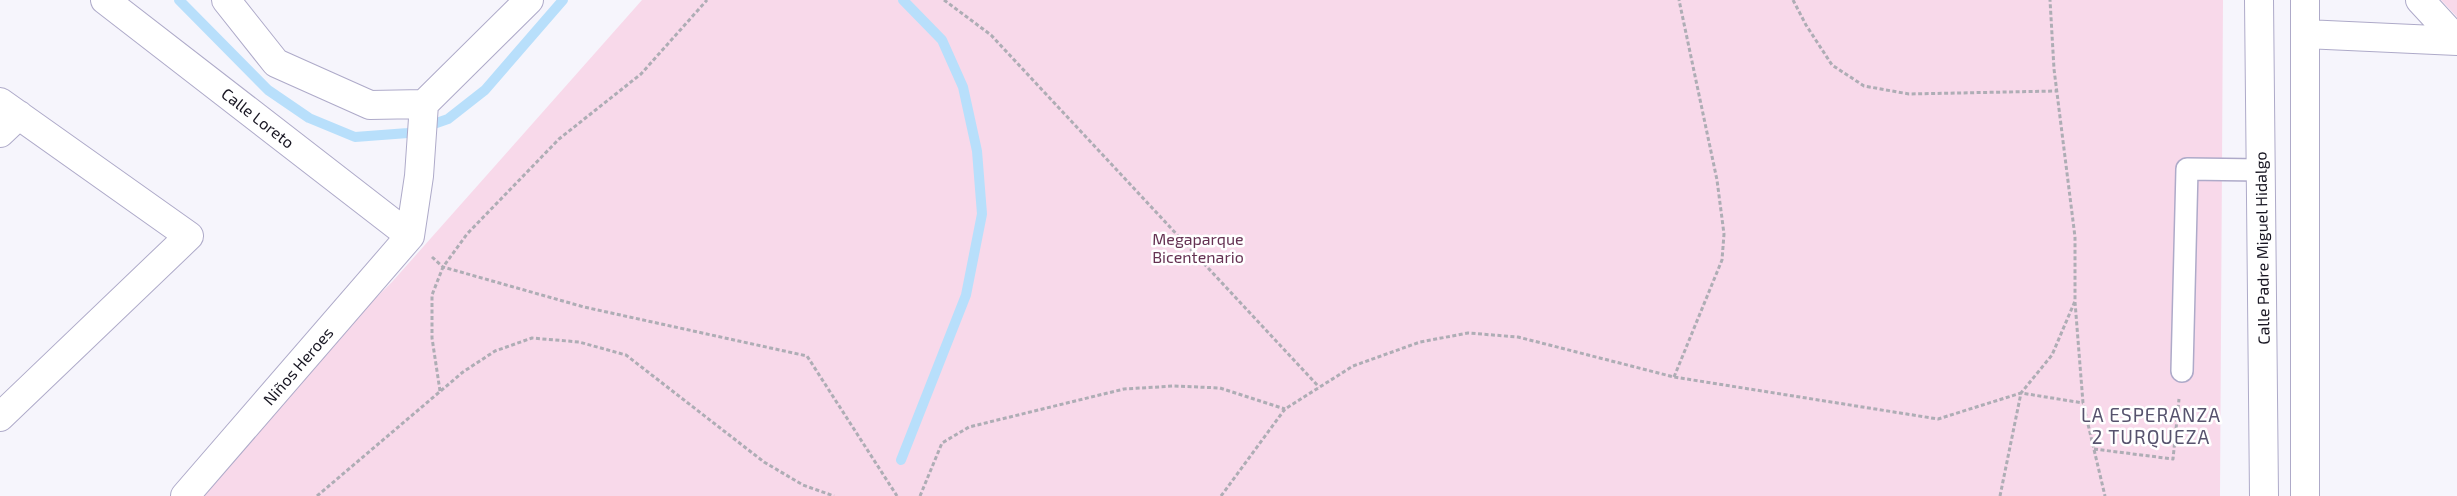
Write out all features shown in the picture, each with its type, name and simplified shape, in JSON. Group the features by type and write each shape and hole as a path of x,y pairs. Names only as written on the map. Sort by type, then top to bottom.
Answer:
{"street":[{"name":"Calle Loreto","path":"105,0 410,236"},
{"path":"226,0 276,63 370,105 423,113"},
{"path":"410,236 421,157 423,113 529,0"},
{"name":"Calle Padre Miguel Hidalgo","path":"2259,0 2264,496"},
{"path":"2305,0 2305,496"},
{"path":"2420,0 2457,40"},
{"path":"2305,34 2457,40"},
{"path":"0,417 189,236 6,117"},
{"name":"Niños Heroes","path":"186,496 410,236"}],"lane":[{"path":"2182,371 2186,169 2261,170"}],"path":[{"path":"440,391 432,338 432,295 443,267 467,234 559,139 641,74 707,0"},
{"path":"944,0 991,35 1319,388"},
{"path":"1674,377 1722,260 1724,234 1717,180 1679,0"},
{"path":"1793,0 1806,26 1832,64 1864,86 1909,94 2056,91"},
{"path":"2050,0 2056,91 2076,237 2075,301 2083,403 2105,496"},
{"path":"410,236 443,267 584,307 807,356 897,496"},
{"path":"2000,496 2021,393 2052,355 2075,301"},
{"path":"1221,496 1285,409 1354,366 1420,342 1468,333 1518,337 1674,377 1938,419 2021,393 2083,403"},
{"path":"317,496 463,372 495,351 532,338 578,342 626,355 764,462 802,485 834,496"},
{"path":"2094,449 2172,458 2182,371"},
{"path":"920,496 942,444 969,427 1124,389 1174,386 1220,388 1285,409"}],"green space":[{"name":"Megaparque Bicentenario","path":"642,0 2223,0 2220,496 173,496 392,282"},
{"path":"2441,0 2457,0 2457,17"}],"waterway":[{"path":"179,0 268,90 309,118 355,137 408,133 448,119 485,90 563,0"},
{"path":"901,460 966,295 982,214 977,151 963,87 942,40 903,0"}],"district":[{"name":"LA ESPERANZA 2 TURQUEZA","path":"2151,426"}]}
